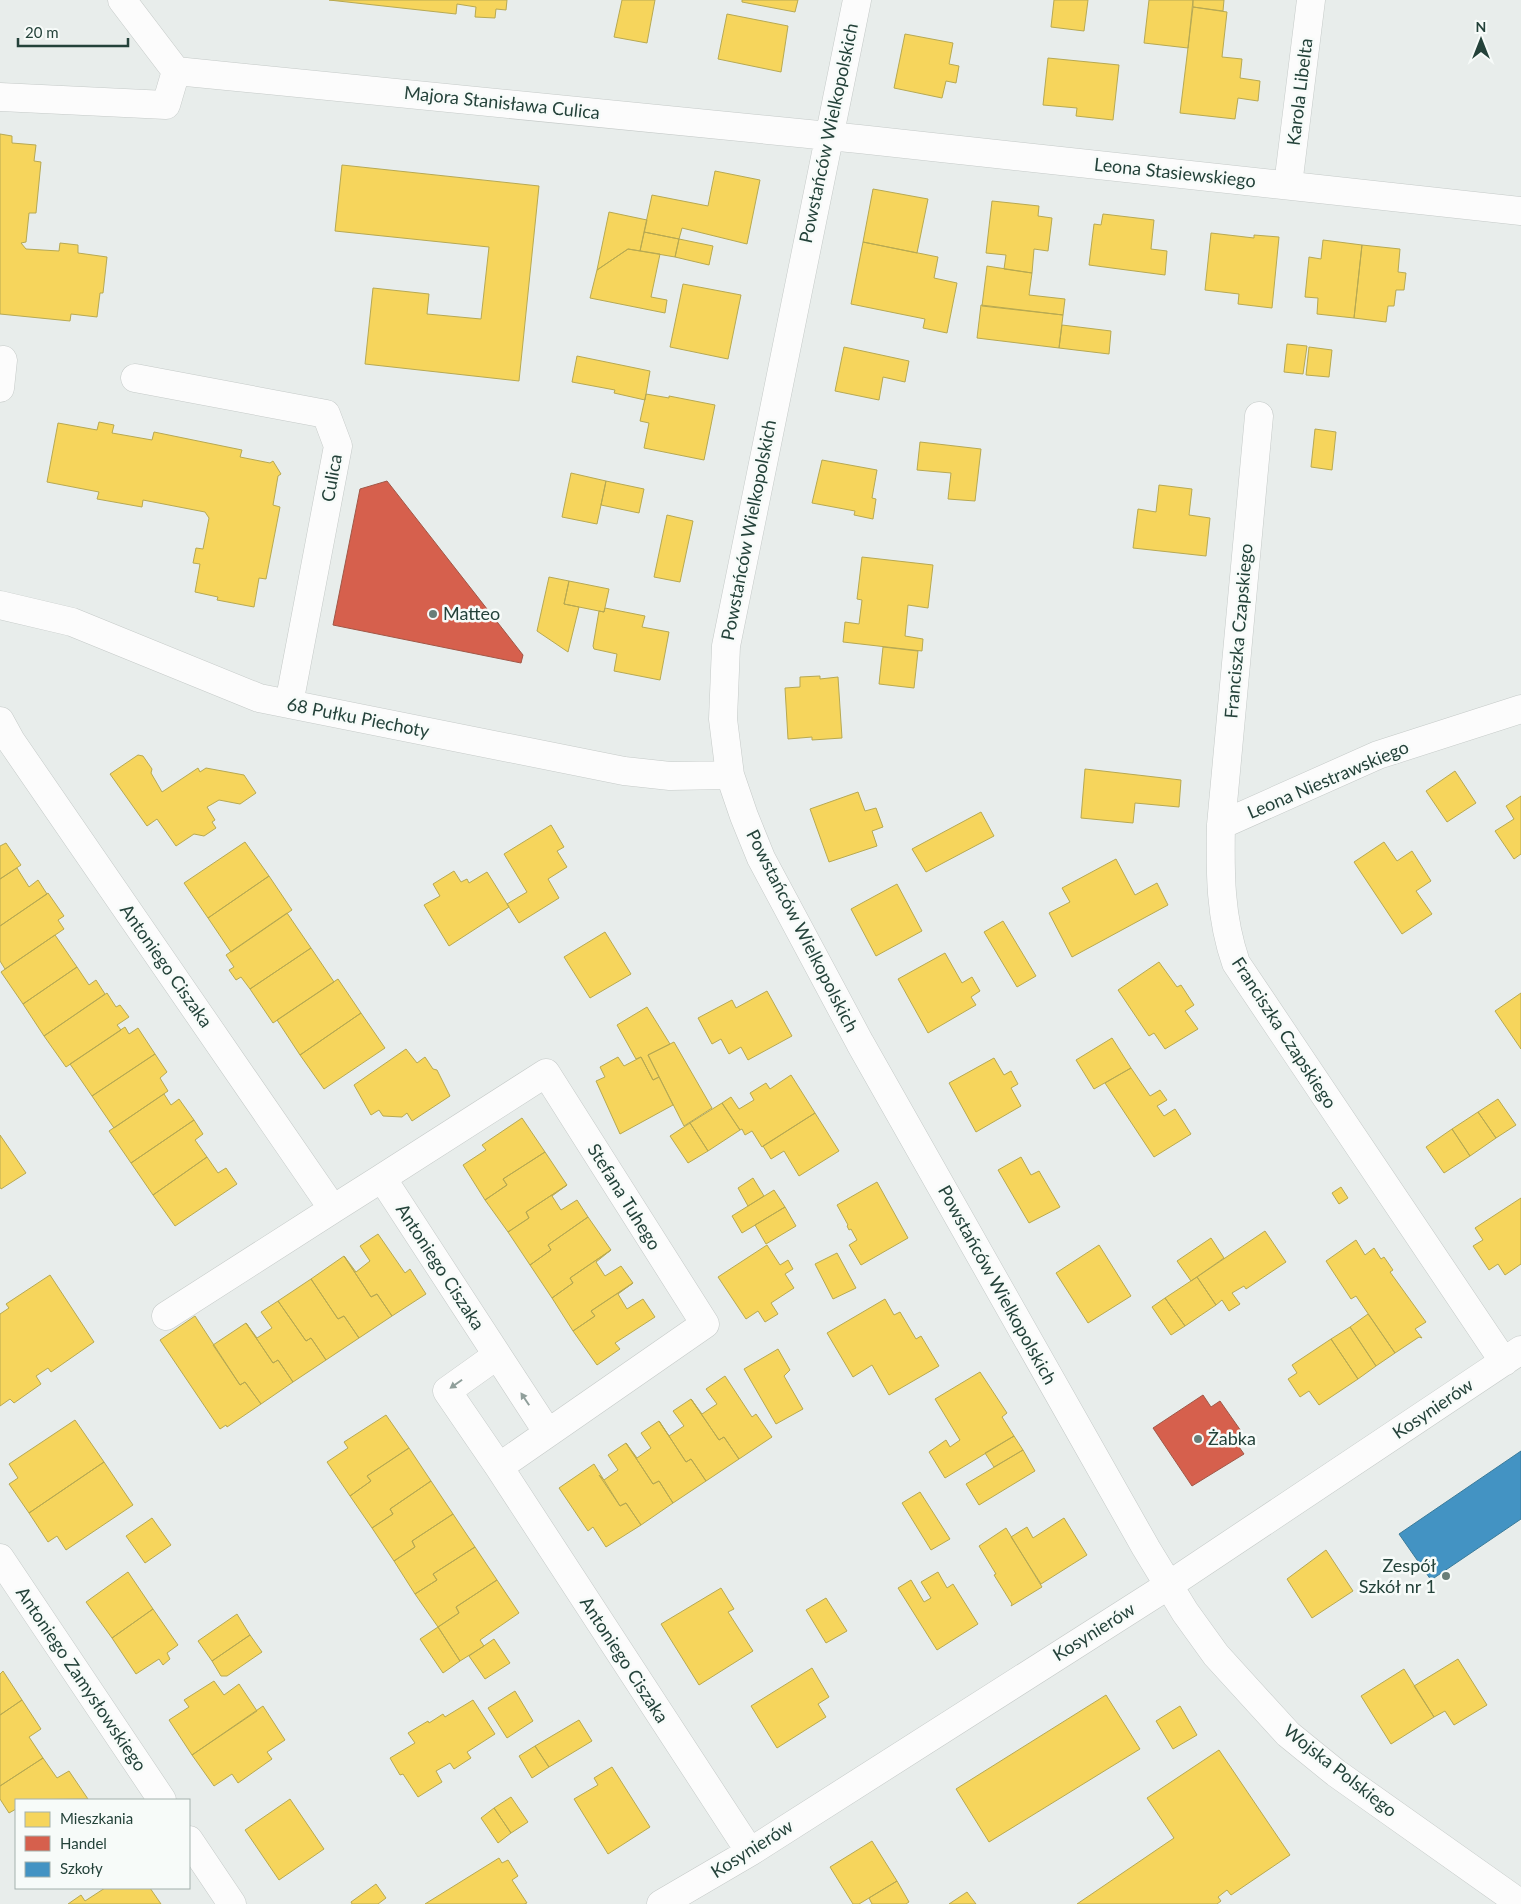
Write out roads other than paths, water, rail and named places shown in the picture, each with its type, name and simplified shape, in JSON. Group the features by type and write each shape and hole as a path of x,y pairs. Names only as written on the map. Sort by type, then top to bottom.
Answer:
{"street":[{"path":"0,97 166,105 176,71 122,0"},
{"name":"Powstańców Wielkopolskich","path":"857,0 726,646 723,719 730,775 761,858 789,914 1169,1585"},
{"name":"Karola Libelta","path":"1288,185 1311,0"},
{"name":"Majora Stanisława Culica","path":"176,71 829,136"},
{"name":"Leona Stasiewskiego","path":"829,136 1521,211"},
{"path":"0,388 4,360"},
{"name":"Culica","path":"135,378 326,414 338,446 289,704"},
{"name":"Franciszka Czapskiego","path":"1259,416 1221,825 1220,873 1222,913 1227,937 1236,963 1512,1356"},
{"name":"68 Pułku Piechoty","path":"0,605 72,622 259,698 624,771 670,776 730,775"},
{"name":"Leona Niestrawskiego","path":"1221,825 1378,755 1521,709"},
{"name":"Antoniego Ciszaka","path":"0,721 11,741 333,1209"},
{"name":"Stefana Tuhego","path":"382,1178 546,1073 705,1324 548,1433"},
{"path":"166,1316 382,1178"},
{"name":"Antoniego Ciszaka","path":"382,1178 496,1356 548,1433"},
{"name":"Antoniego Ciszaka","path":"496,1356 446,1391 499,1467 750,1852"},
{"name":"Kosynierów","path":"661,1904 750,1852 1169,1585 1512,1356"},
{"path":"499,1467 548,1433"},
{"name":"Antoniego Zamysłowskiego","path":"0,1558 161,1799"},
{"name":"Wojska Polskiego","path":"1169,1585 1216,1655 1288,1734 1336,1773 1518,1903"},
{"path":"190,1841 232,1904"}],"place":[{"name":"Matteo","path":"433,614"},
{"name":"Żabka","path":"1198,1439"},
{"name":"Zespół Szkół nr 1","path":"1446,1576"}]}
